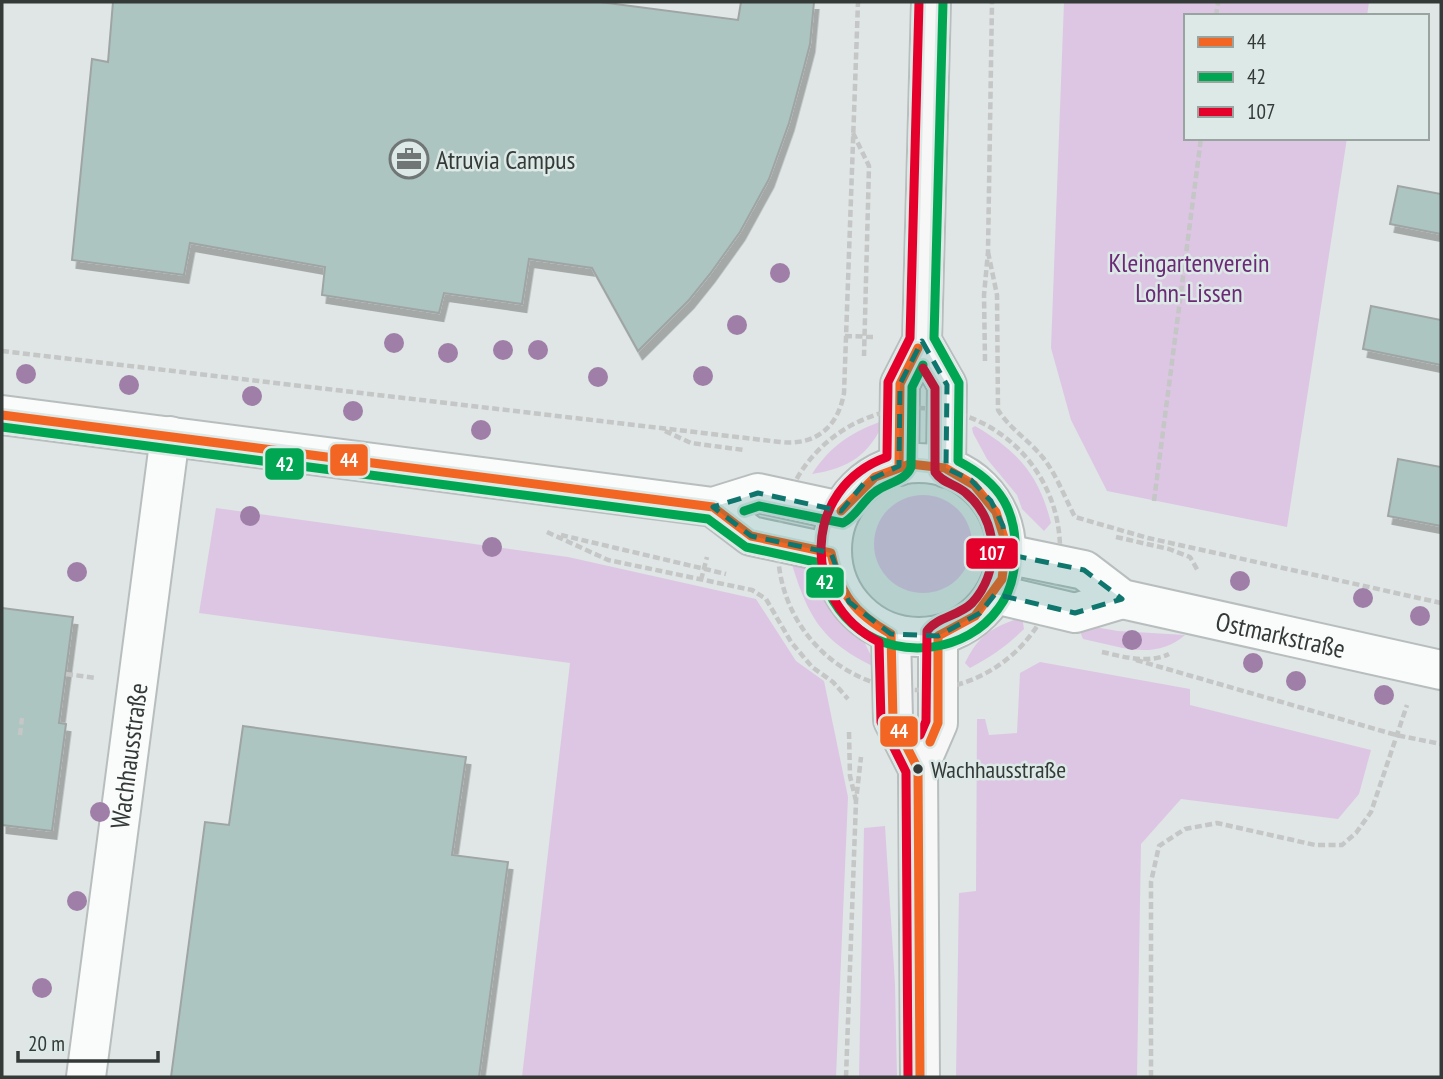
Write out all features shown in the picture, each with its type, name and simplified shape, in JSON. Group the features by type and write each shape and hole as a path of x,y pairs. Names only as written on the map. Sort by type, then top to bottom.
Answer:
{"main road":[{"path":"899,466 900,384 922,341 931,2"},
{"path":"922,341 947,385 946,468"},
{"path":"922,463 946,468 971,480 990,500 1003,526 1006,554 1003,575 995,594 980,613 960,627 938,636 915,638 891,634 868,622 849,602 836,579 831,553 833,531 841,510 865,482 881,472 922,463"},
{"path":"891,634 893,720 918,769"},
{"path":"920,1077 918,769 939,723 938,636"}],"street":[{"path":"2,415 713,507 758,493 841,510"},
{"name":"Wachhausstraße","path":"86,1077 170,436"},
{"path":"713,507 751,536 831,553"},
{"name":"Ostmarkstraße","path":"1006,554 1084,570 1122,599 1431,667"},
{"name":"Ostmarkstraße","path":"995,594 1074,613 1122,599"}],"path":[{"path":"2,351 796,444 814,438 835,420 841,409 844,393 858,2"},
{"path":"986,372 984,295 988,252 992,2"},
{"path":"853,132 869,166 863,359"},
{"path":"1154,501 1201,140"},
{"path":"988,252 997,295 998,411 1045,460 1075,517 1148,538 1441,603"},
{"path":"845,336 877,337"},
{"path":"860,419 861,407"},
{"path":"986,421 1013,439 1043,479 1055,503 1056,529"},
{"path":"661,429 691,443 753,451"},
{"path":"803,457 815,458"},
{"path":"729,574 547,532 608,560 752,590 766,599 791,642 812,667 848,697 848,711"},
{"path":"701,580 709,546"},
{"path":"773,584 782,586"},
{"path":"988,673 1009,659 1026,641"},
{"path":"1131,659 1396,735 1441,744"},
{"path":"1151,1077 1151,882 1159,846 1185,829 1217,824 1315,845 1342,845 1356,833 1371,811 1396,735 1431,667"},
{"path":"20,735 22,718"},
{"path":"846,1077 856,801 850,776 849,724"}],"highlighted area":[{"path":"922,341 947,385 946,468 971,480 991,501 1003,526 1006,554 1084,570 1122,599 1075,613 995,594 980,613 938,636 891,634 849,602 831,553 751,536 713,507 758,493 841,511 865,482 899,466 900,384"}],"green space":[{"name":"Kleingartenverein Lohn-Lissen","path":"1064,2 1369,2 1367,14 1184,14 1184,140 1347,140 1287,527 1107,491 1071,420 1051,348"},
{"path":"885,420 872,442 857,458 837,468 812,474 844,440"},
{"path":"975,426 1015,455 1033,478 1051,523 1044,531 1022,509 1017,495 987,459 973,433 972,428"},
{"path":"923,495 942,498 958,509 969,525 972,544 969,563 958,579 942,590 923,593 904,590 888,579 877,563 874,544 877,525 888,509 904,498"},
{"path":"216,508 568,557 756,599 796,661 824,681 848,797 836,1077 522,1077 570,663 199,613"},
{"path":"790,558 818,575 842,613 858,629 877,668 842,648 819,625 803,596"},
{"path":"1022,617 1024,629 1005,645 970,668 965,663 976,645 988,633"},
{"path":"1083,625 1118,631 1185,635 1161,648 1136,650 1083,639"},
{"path":"1040,662 1190,689 1190,705 1371,750 1359,794 1338,819 1181,799 1141,844 1137,1077 956,1077 959,893 976,891 977,719 985,719 989,735 1017,733 1020,673"},
{"path":"885,826 895,984 897,1077 859,1077 864,828"}],"building":[{"name":"Atruvia Campus","path":"113,2 600,2 738,20 741,2 814,2 810,44 789,123 769,179 740,232 710,274 689,300 638,351 592,268 529,259 522,304 444,293 439,313 322,295 325,267 190,243 184,275 72,260 92,59 108,62"},
{"path":"1398,186 1441,194 1441,234 1390,224"},
{"path":"1371,306 1441,320 1441,365 1363,349"},
{"path":"1398,459 1441,467 1441,526 1388,516"},
{"path":"2,608 73,617 59,723 66,724 52,831 2,825"},
{"path":"243,726 466,757 452,855 508,862 479,1077 171,1077 205,822 229,825"}],"transit line":[{"name":"107","path":"908,1077 906,772 881,722 879,642 853,624 835,601 824,574 821,546 826,519 838,493 859,472 887,457 888,382 910,338 919,2"},
{"name":"42","path":"2,427 708,519 746,547 820,563 829,592 839,609 852,624 876,639 914,648 933,647 969,635 985,623 1005,598 1013,572 1015,542 1010,513 996,489 958,461 959,383 934,338 943,2"},
{"name":"44","path":"899,466 900,384 918,348"},
{"name":"42","path":"744,511 759,506 843,523 875,492 905,476 911,467 912,387 923,365"},
{"name":"107","path":"920,735 926,721 927,631 931,626 972,603 988,576 992,562 990,532 977,504 935,472 935,388 923,368"},
{"name":"44","path":"2,415 713,507 751,536 831,553 839,580 851,601 867,618 891,634 893,720 918,769 920,1077"},
{"name":"44","path":"841,511 875,477 910,464 945,468 974,485 996,512 1006,544 1002,579 975,616 938,636 938,723 930,742"}],"place":[{"name":"Atruvia Campus","path":"409,159"},
{"name":"Wachhausstraße","path":"918,769"}]}
